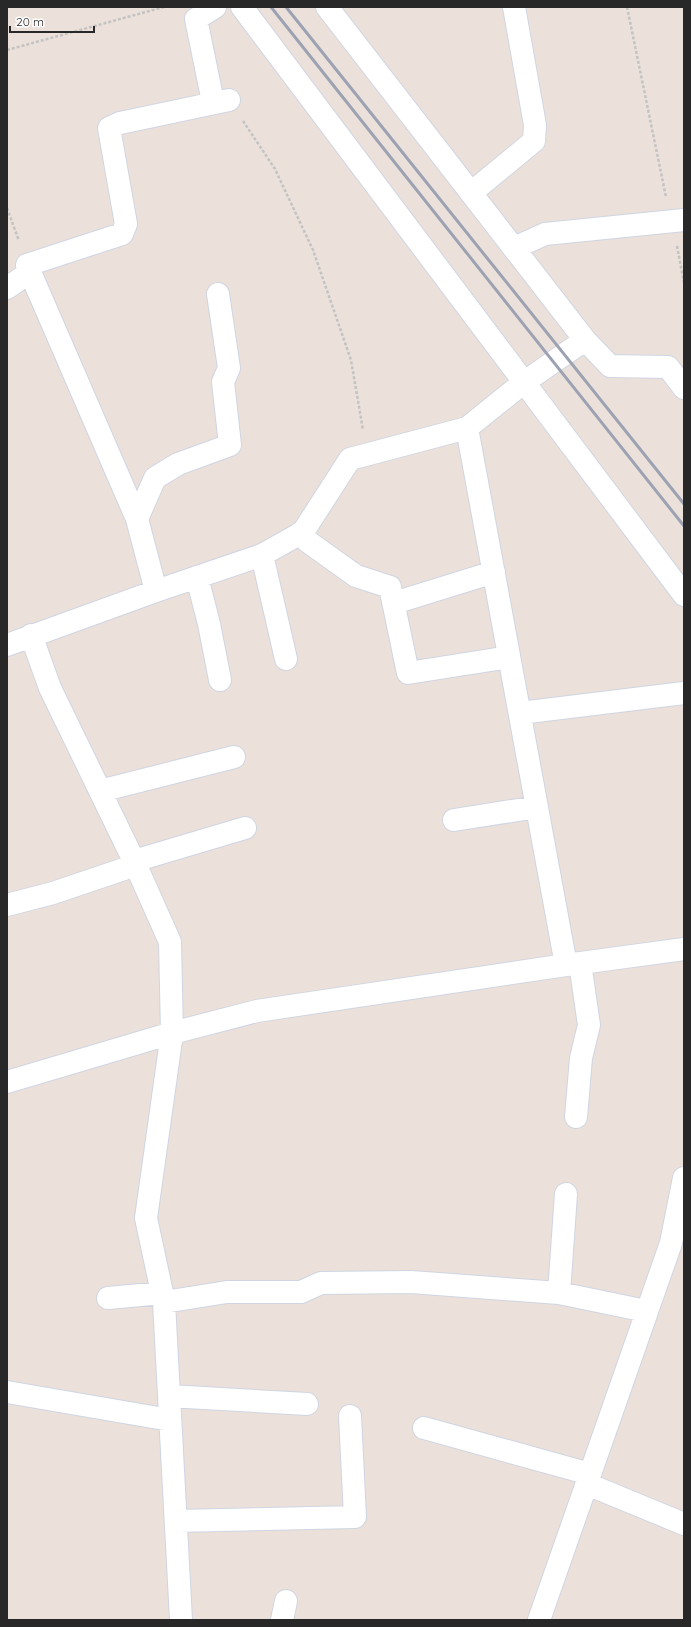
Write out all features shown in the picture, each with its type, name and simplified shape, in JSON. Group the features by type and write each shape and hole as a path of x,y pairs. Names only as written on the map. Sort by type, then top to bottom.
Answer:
{"street":[{"path":"27,265 122,234 126,224 109,128 120,123 221,101 196,19 215,7"},
{"path":"242,7 684,596"},
{"path":"327,7 585,340 610,366 668,367 684,388"},
{"path":"471,193 534,141 536,125 514,7"},
{"path":"514,248 545,234 678,220"},
{"path":"7,288 30,272 137,519 156,591"},
{"path":"137,519 155,478 178,464 230,445 223,382 229,368 218,294"},
{"path":"7,645 31,635 262,555 300,533 350,459 467,428 523,383 585,340"},
{"path":"467,428 537,808 573,964 589,1025 581,1058 576,1117"},
{"path":"300,533 308,541 356,576 390,587 408,673 509,657"},
{"path":"262,555 286,659"},
{"path":"394,603 494,572"},
{"path":"197,577 209,624 220,680"},
{"path":"31,635 50,688 134,861 170,942 172,1033 146,1218 163,1297 181,1620"},
{"path":"520,713 684,693"},
{"path":"100,791 234,758"},
{"path":"454,820 537,808"},
{"path":"7,905 53,893 127,868 134,861 245,828"},
{"path":"7,1082 172,1033 257,1011 573,964 684,950"},
{"path":"539,1620 646,1311 678,1246 684,1178"},
{"path":"559,1293 566,1194"},
{"path":"108,1298 163,1297 227,1292 301,1292 321,1283 411,1282 559,1293 646,1311"},
{"path":"7,1392 170,1420"},
{"path":"169,1396 307,1404"},
{"path":"176,1522 355,1517 350,1416"},
{"path":"424,1428 589,1479 684,1524"}],"path":[{"path":"7,50 164,7"},
{"path":"627,7 678,220 684,283"},
{"path":"221,101 275,169 313,250 351,360 368,454"}],"railway":[{"path":"271,7 684,526"},
{"path":"286,7 684,504"}]}
